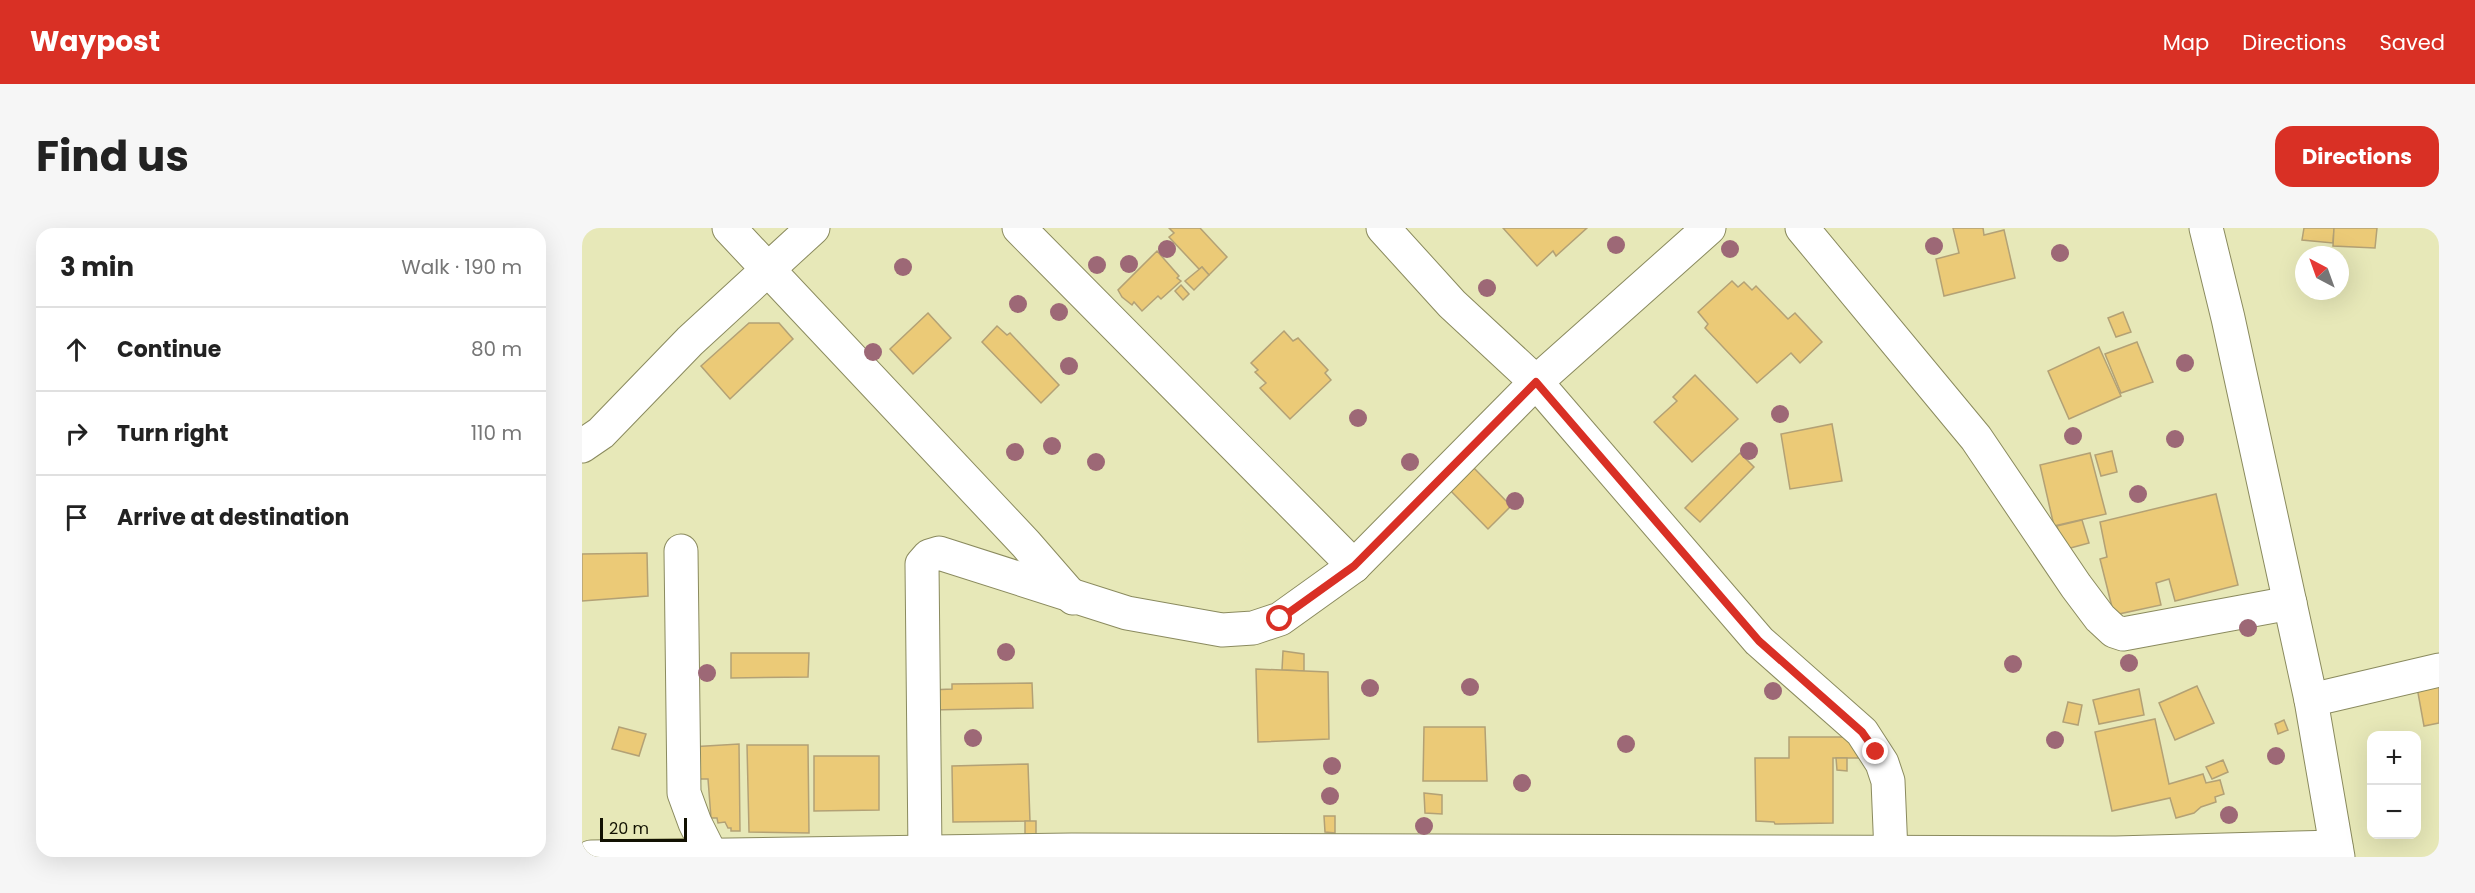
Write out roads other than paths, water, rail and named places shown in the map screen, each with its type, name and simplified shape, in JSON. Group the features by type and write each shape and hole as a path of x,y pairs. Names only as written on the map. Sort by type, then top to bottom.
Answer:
{"street":[{"path":"729,228 1074,598"},
{"path":"582,446 601,433 690,341 813,228"},
{"path":"1019,228 1354,566"},
{"path":"1383,228 1452,304 1536,382 1759,641 1862,732 1879,758 1888,781 1891,853"},
{"path":"925,852 922,564 929,556 939,553 1074,598 1127,613 1222,630 1253,628 1280,619 1354,566 1536,382 1709,228"},
{"path":"1802,228 1976,438 2076,586 2100,618 2114,631 2123,634 2290,603"},
{"path":"591,857 712,857 925,852 1202,854 2337,852 2311,700 2228,318 2206,228"},
{"path":"681,551 684,793 695,823 712,857"},
{"path":"2311,700 2439,670"}]}
